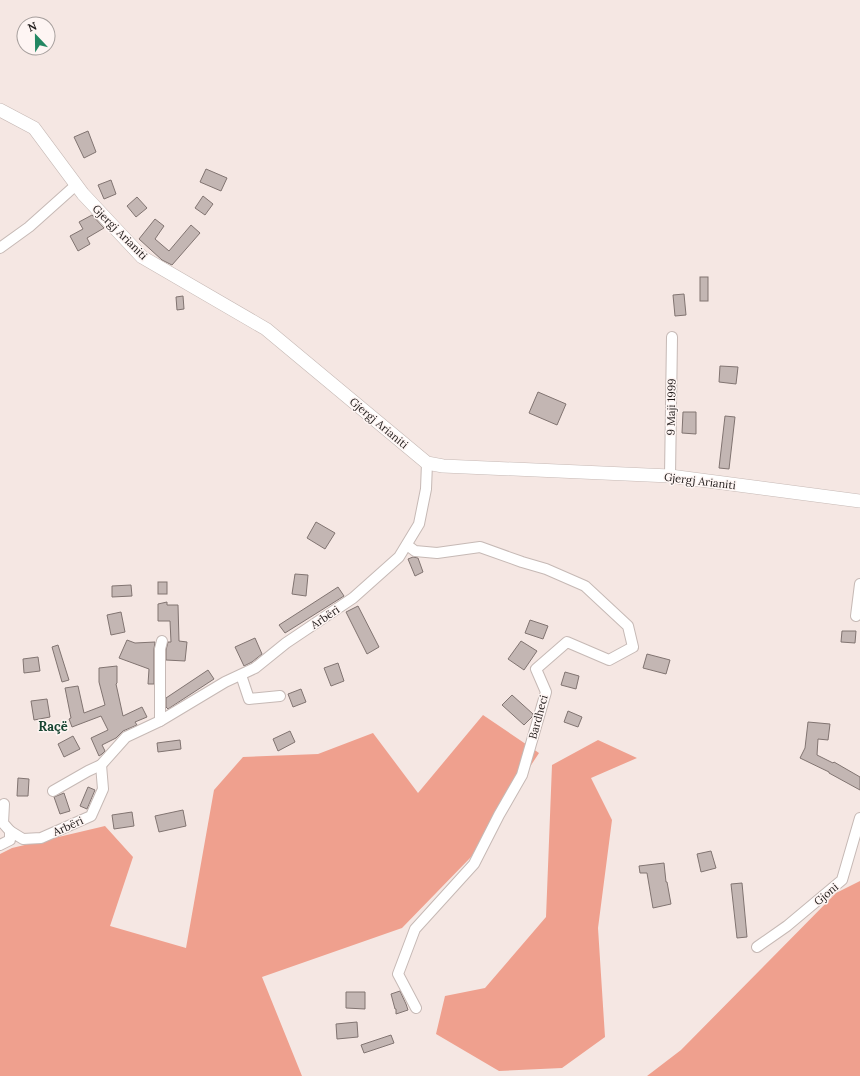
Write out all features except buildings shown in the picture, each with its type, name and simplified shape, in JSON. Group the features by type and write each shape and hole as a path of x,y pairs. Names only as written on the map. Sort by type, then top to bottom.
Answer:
{"main road":[{"name":"Gjergj Arianiti","path":"0,110 34,128 83,194 142,258 266,330 427,463 443,466 670,476 860,501"}],"street":[{"path":"0,248 29,227 76,184"},
{"name":"9 Maji 1999","path":"670,476 672,337"},
{"name":"Arbëri","path":"10,831 23,839 41,838 92,816 103,789 101,765 126,737 160,721 225,682 255,668 286,642 352,598 399,557 419,524 426,489 427,463"},
{"name":"Bardheci","path":"407,545 415,551 437,553 480,547 546,569 586,586 628,626 633,647 609,660 567,642 536,668 546,692 522,775 499,815 474,864 416,929 398,974 416,1008"},
{"path":"856,616 860,584"},
{"path":"160,721 160,649 162,641"},
{"path":"241,675 249,699 280,696"},
{"path":"53,792 101,765"},
{"path":"0,845 10,840 10,831 3,822 4,804"},
{"name":"Gjoni","path":"757,947 787,926 842,880 860,818"}],"shaded area":[{"path":"483,715 539,753 471,857 402,928 262,977 302,1076 0,1076 0,854 12,848 105,826 133,857 110,926 186,948 214,790 243,757 318,754 373,733 418,793"},
{"path":"598,740 637,758 591,778 612,820 598,928 605,1037 562,1068 499,1071 436,1034 445,996 485,988 546,917 552,765"},
{"path":"860,881 860,1076 647,1076 681,1050 836,893"}],"district":[{"name":"Raçë","path":"53,726"}]}
